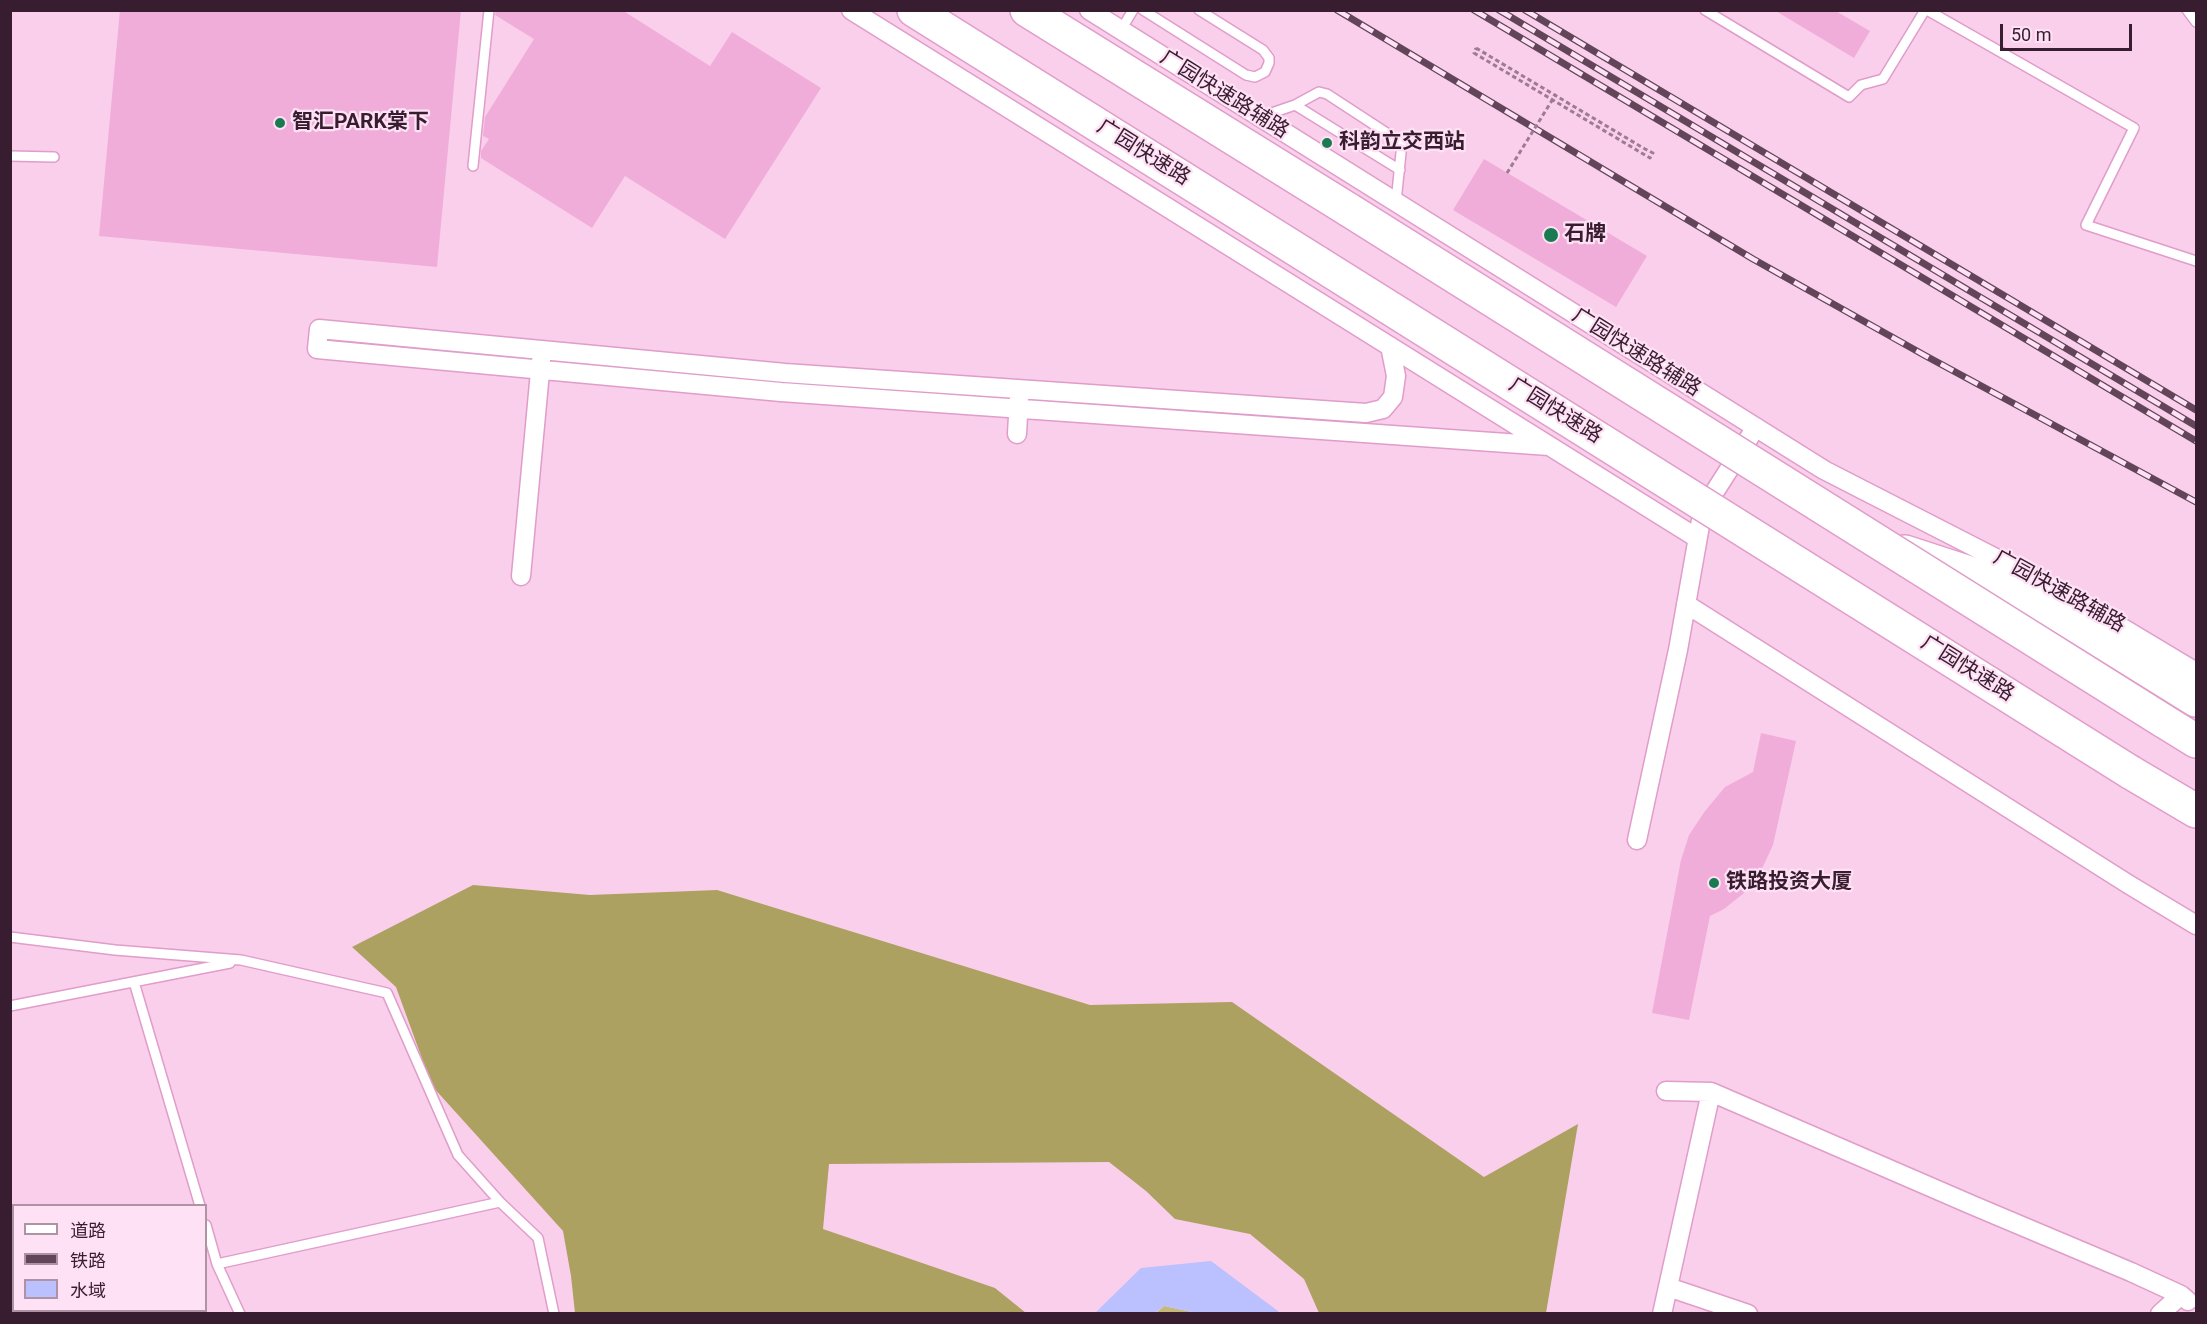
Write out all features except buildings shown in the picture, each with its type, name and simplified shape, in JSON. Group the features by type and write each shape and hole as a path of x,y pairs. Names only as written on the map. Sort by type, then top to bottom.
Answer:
{"highway":[{"name":"广园快速路","path":"914,10 2196,812"},
{"path":"1026,10 2196,741"},
{"path":"1882,544 1985,578 2023,595 2196,700"}],"street":[{"path":"851,10 1697,538"},
{"name":"广园快速路辅路","path":"1089,10 1845,482 1935,525 2074,598 2196,672"},
{"path":"1390,346 1396,376 1394,393 1386,407 1370,413 765,371 319,329 317,349 734,389 1549,446"},
{"path":"521,576 542,350"},
{"path":"1017,434 1020,389"},
{"path":"1636,840 1678,650 1701,520 1708,503 1756,427"},
{"path":"1686,604 2196,925"},
{"path":"1666,1091 1711,1092 2185,1298 2160,1314"},
{"path":"1662,1314 1711,1092"},
{"path":"1668,1287 1748,1314"}],"lane":[{"path":"473,166 489,10"},
{"path":"1121,30 1133,10"},
{"path":"1143,10 1246,75 1256,77 1265,72 1269,58 1263,50 1199,10"},
{"path":"1705,10 1849,97 1861,85 1883,79 1926,10 2134,128 2086,225 2196,261"},
{"path":"2187,10 2196,22"},
{"path":"1260,117 1295,105 1319,92 1324,93 1399,140 1402,147 1396,202"},
{"path":"1295,105 1400,170"},
{"path":"10,156 54,158"},
{"path":"10,937 115,950 241,960 387,993 458,1155 500,1202 538,1238 554,1314"},
{"path":"10,1006 241,960"},
{"path":"134,982 199,1204"},
{"path":"217,1264 500,1202"},
{"path":"207,1229 217,1264 240,1314"}],"path":[{"path":"1476,48 1556,94 1653,153 1650,158 1474,52 1476,48"},
{"path":"1508,173 1556,94"}],"shaded area":[{"path":"473,885 590,895 717,890 1090,1005 1232,1002 1484,1177 1578,1124 1546,1313 1319,1313 1304,1279 1250,1234 1175,1219 1146,1191 1109,1162 829,1164 823,1229 995,1288 1026,1313 575,1313 563,1231 432,1086 396,987 352,947"},
{"path":"12,1217 12,1312 50,1313 11,1313 10,1218"},
{"path":"1164,1306 1196,1313 1155,1314"}],"water":[{"path":"1211,1261 1278,1313 1196,1313 1164,1306 1155,1313 1095,1313 1141,1268"}],"railway":[{"path":"1337,10 1753,259 1924,355 2196,502"},
{"path":"1474,10 2196,441"},
{"path":"1499,10 2196,426"},
{"path":"1525,10 2196,410"}],"place":[{"name":"智汇PARK棠下","path":"280,123"},
{"name":"科韵立交西站","path":"1327,143"},
{"name":"石牌","path":"1551,235"},
{"name":"铁路投资大厦","path":"1714,883"}]}
